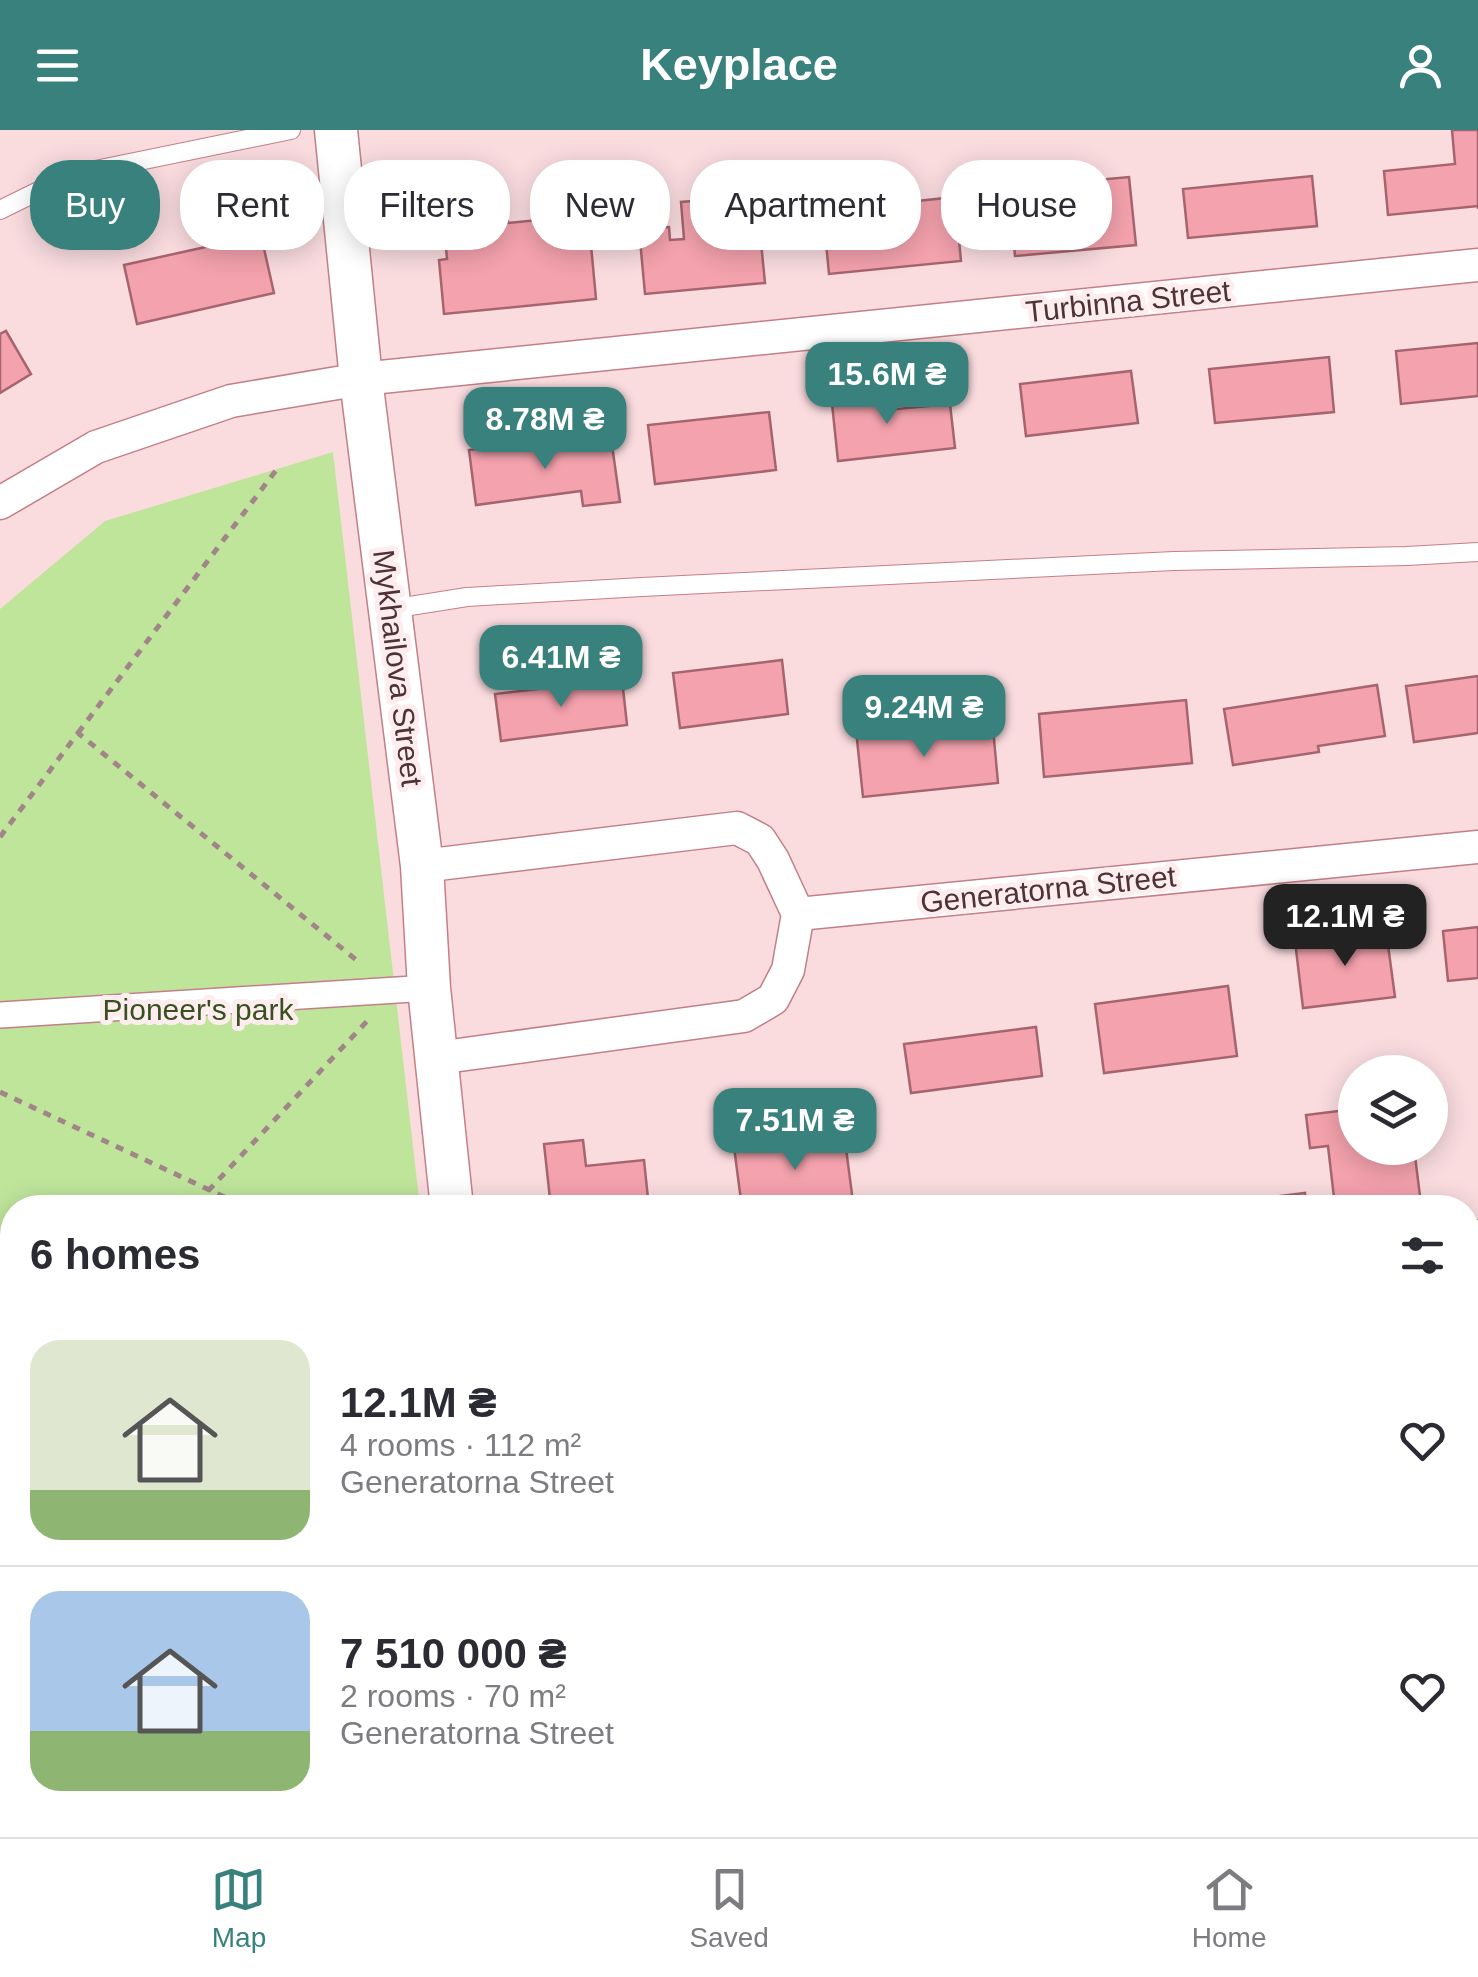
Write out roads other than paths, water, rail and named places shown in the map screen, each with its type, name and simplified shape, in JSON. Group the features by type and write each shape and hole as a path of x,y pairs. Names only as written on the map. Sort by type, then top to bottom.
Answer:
{"street":[{"name":"Mykhailova Street","path":"336,130 361,379 422,866 412,989 437,1058 451,1195"},
{"name":"Turbinna Street","path":"0,503 96,446 232,401 361,379 1478,266"},
{"path":"422,866 737,828 760,840 798,914 788,970 773,1000 744,1016 437,1058"},
{"name":"Generatorna Street","path":"798,914 1478,847"},
{"path":"0,1016 412,989"}],"lane":[{"path":"0,210 72,175 291,130"},
{"path":"390,610 467,597 642,586 1174,560 1478,552"}],"park label":[{"name":"Pioneer's park","path":"198,1009"}]}
